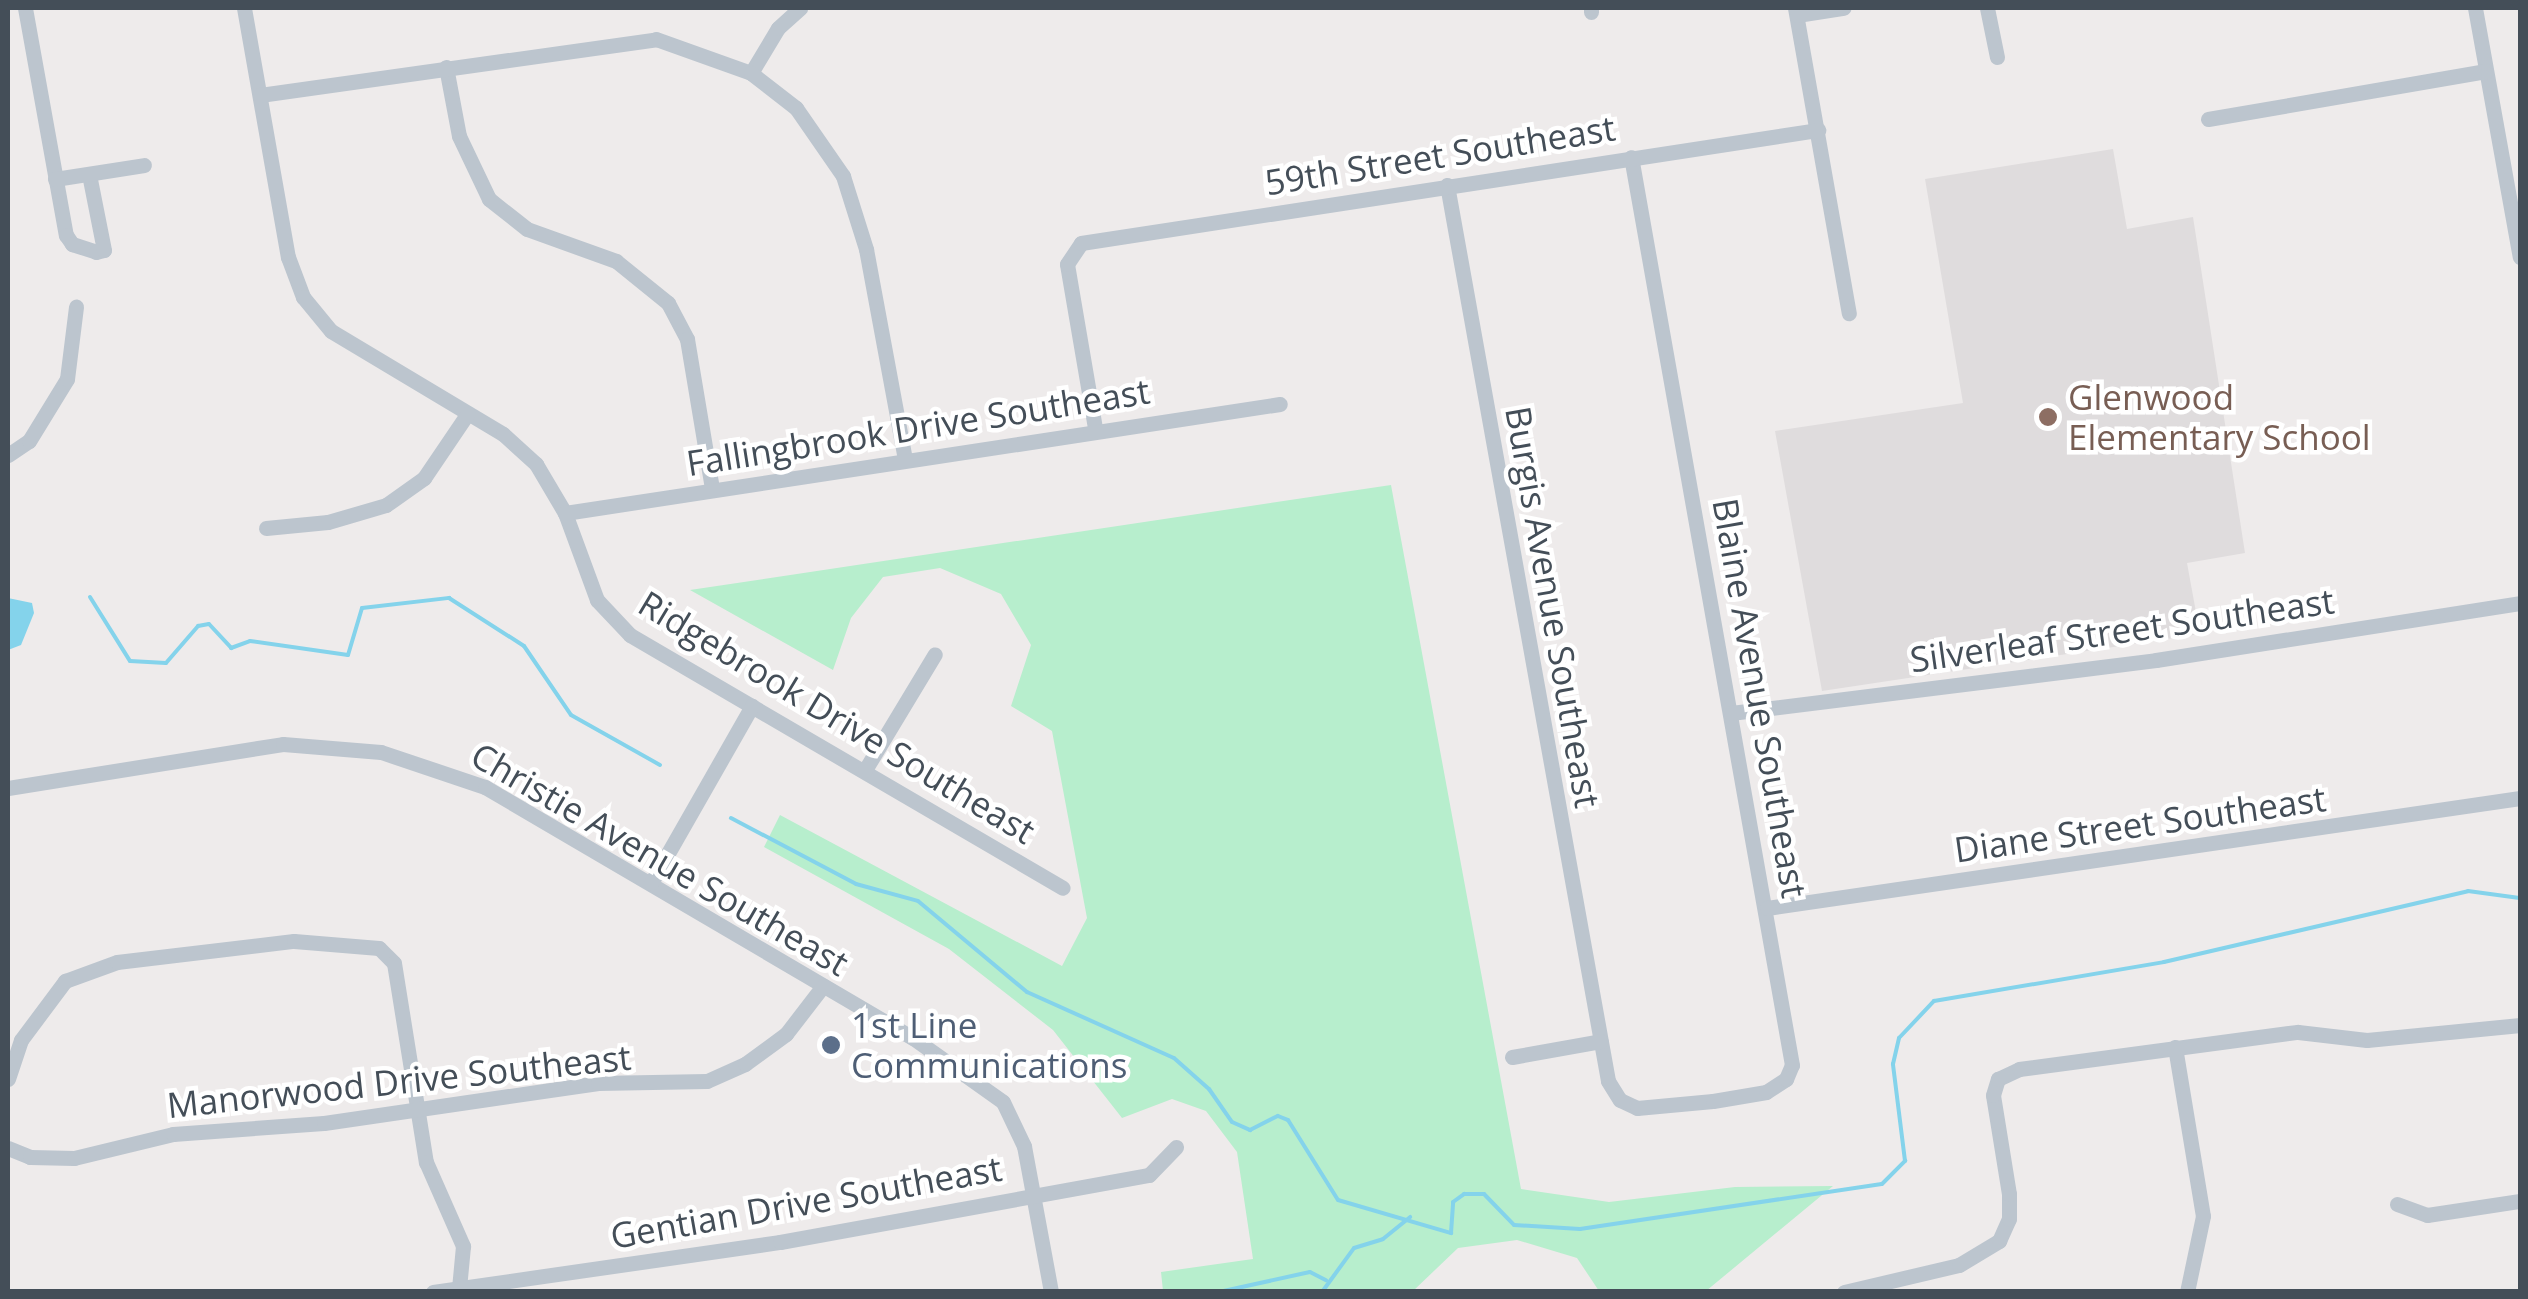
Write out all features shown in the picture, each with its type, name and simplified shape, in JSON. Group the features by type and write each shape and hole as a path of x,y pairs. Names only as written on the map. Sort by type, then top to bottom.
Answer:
{"street":[{"path":"25,8 66,234 72,244 96,252 104,250 89,174"},
{"name":"Ridgebrook Drive Southeast","path":"244,8 288,257 303,297 358,351 468,414 536,464 565,514 597,600 630,635 1064,888"},
{"path":"751,73 778,28 800,8"},
{"path":"1843,8 1796,12 1849,314"},
{"path":"1987,8 1997,57"},
{"path":"2475,8 2520,257"},
{"path":"260,95 656,40 751,73 796,108 843,176 866,249 905,458"},
{"path":"446,67 459,136 489,199 526,229 616,261 668,303 687,339 712,488"},
{"path":"2208,119 2486,71"},
{"name":"59th Street Southeast","path":"1095,428 1068,280 1074,250 1107,236 1818,130"},
{"name":"Blaine Avenue Southeast","path":"1600,1041 1608,1081 1620,1100 1637,1108 1766,1092 1786,1079 1789,1035 1631,157"},
{"path":"55,180 144,165"},
{"name":"Burgis Avenue Southeast","path":"1447,184 1600,1041"},
{"path":"8,454 29,441 67,379 76,307"},
{"name":"Fallingbrook Drive Southeast","path":"565,514 1095,428 1280,404"},
{"path":"266,528 328,522 386,504 424,478 468,414"},
{"name":"Silverleaf Street Southeast","path":"1732,713 2156,660 2520,603"},
{"path":"865,770 935,654"},
{"path":"652,883 752,706"},
{"name":"Christie Avenue Southeast","path":"8,788 251,748 353,748 414,761 485,788 954,1064 1003,1102 1035,1192 1051,1292"},
{"name":"Diane Street Southeast","path":"1767,908 2520,798"},
{"path":"8,1080 21,1040 64,981 118,962 294,941 379,948 394,963 426,1162 463,1246 458,1288"},
{"name":"Manorwood Drive Southeast","path":"8,1148 74,1158 173,1134 274,1129 598,1083 707,1082 746,1064 786,1034 823,986"},
{"path":"1844,1292 1959,1264 2000,1241 2009,1219 1993,1095 1998,1079 2018,1069 2298,1032 2368,1040 2520,1025"},
{"path":"1512,1057 1600,1041"},
{"path":"2175,1047 2203,1216 2188,1292"},
{"name":"Gentian Drive Southeast","path":"433,1292 780,1242 1035,1192 1150,1176 1176,1147"},
{"path":"2396,1204 2428,1215 2520,1201"}],"shaded area":[{"name":"Glenwood Elementary School","path":"2113,149 2127,229 2193,217 2245,553 2187,563 2200,634 1822,691 1775,431 1963,403 1925,179"}],"green space":[{"path":"1391,485 1521,1189 1609,1202 1735,1187 1833,1186 1706,1291 1599,1291 1577,1258 1517,1240 1458,1248 1413,1291 1163,1291 1161,1272 1253,1259 1237,1152 1206,1111 1172,1099 1122,1118 1053,1030 949,949 764,847 780,815 1062,966 1087,918 1052,731 1011,706 1031,645 1001,594 940,568 883,577 851,618 833,670 690,590"}],"water":[{"path":"8,598 32,603 34,613 21,645 8,650"}],"waterway":[{"path":"90,597 130,661 166,663 198,626 209,624 231,648 250,641 348,655 362,608 449,598 524,646 571,715 660,765"},
{"path":"731,818 856,884 918,901 1027,992 1174,1058 1209,1089 1232,1122 1250,1130 1278,1116 1288,1120 1338,1200 1451,1233 1453,1202 1464,1194 1484,1194 1514,1225 1580,1229 1882,1184 1905,1161 1893,1064 1899,1038 1934,1001 2164,962 2468,891 2520,898"},
{"path":"1322,1292 1354,1248 1383,1239 1410,1217"},
{"path":"1219,1292 1310,1272 1326,1280"}],"place":[{"name":"Glenwood Elementary School","path":"2048,417"},
{"name":"1st Line Communications","path":"831,1045"}]}
